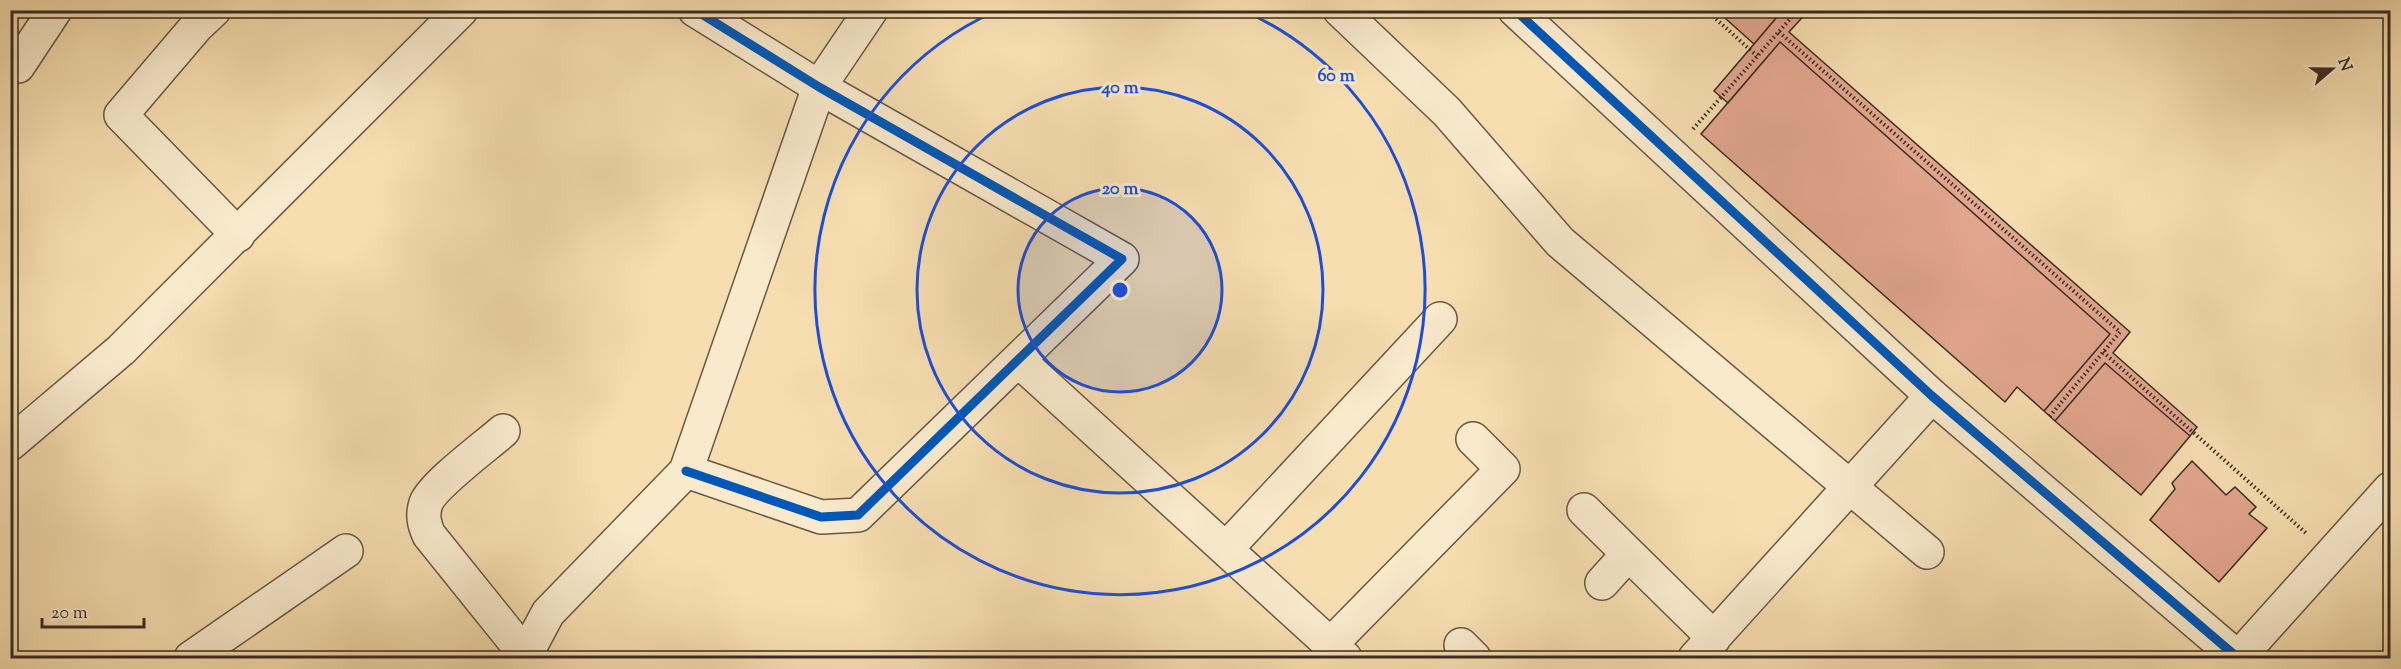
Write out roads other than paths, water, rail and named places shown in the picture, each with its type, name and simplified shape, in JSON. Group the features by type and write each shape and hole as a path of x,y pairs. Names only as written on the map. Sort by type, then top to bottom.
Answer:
{"street":[{"path":"10,66 18,66 55,10"},
{"path":"214,10 196,27 121,115 238,235"},
{"path":"10,444 121,350 461,10"},
{"path":"686,471 821,517 858,515 1122,259 819,87 695,10"},
{"path":"503,431 444,482 426,501 423,519 429,535 526,658 548,613 686,471 819,87 871,10"},
{"path":"1340,10 1447,112 1560,242 1927,552"},
{"path":"1515,10 1932,396 2238,658 2391,489"},
{"path":"1226,549 1440,319"},
{"path":"1018,360 1338,652 1503,469 1473,439"},
{"path":"1584,510 1628,554 1704,648 1932,396"},
{"path":"191,658 346,551"},
{"path":"1602,583 1628,554"}]}
